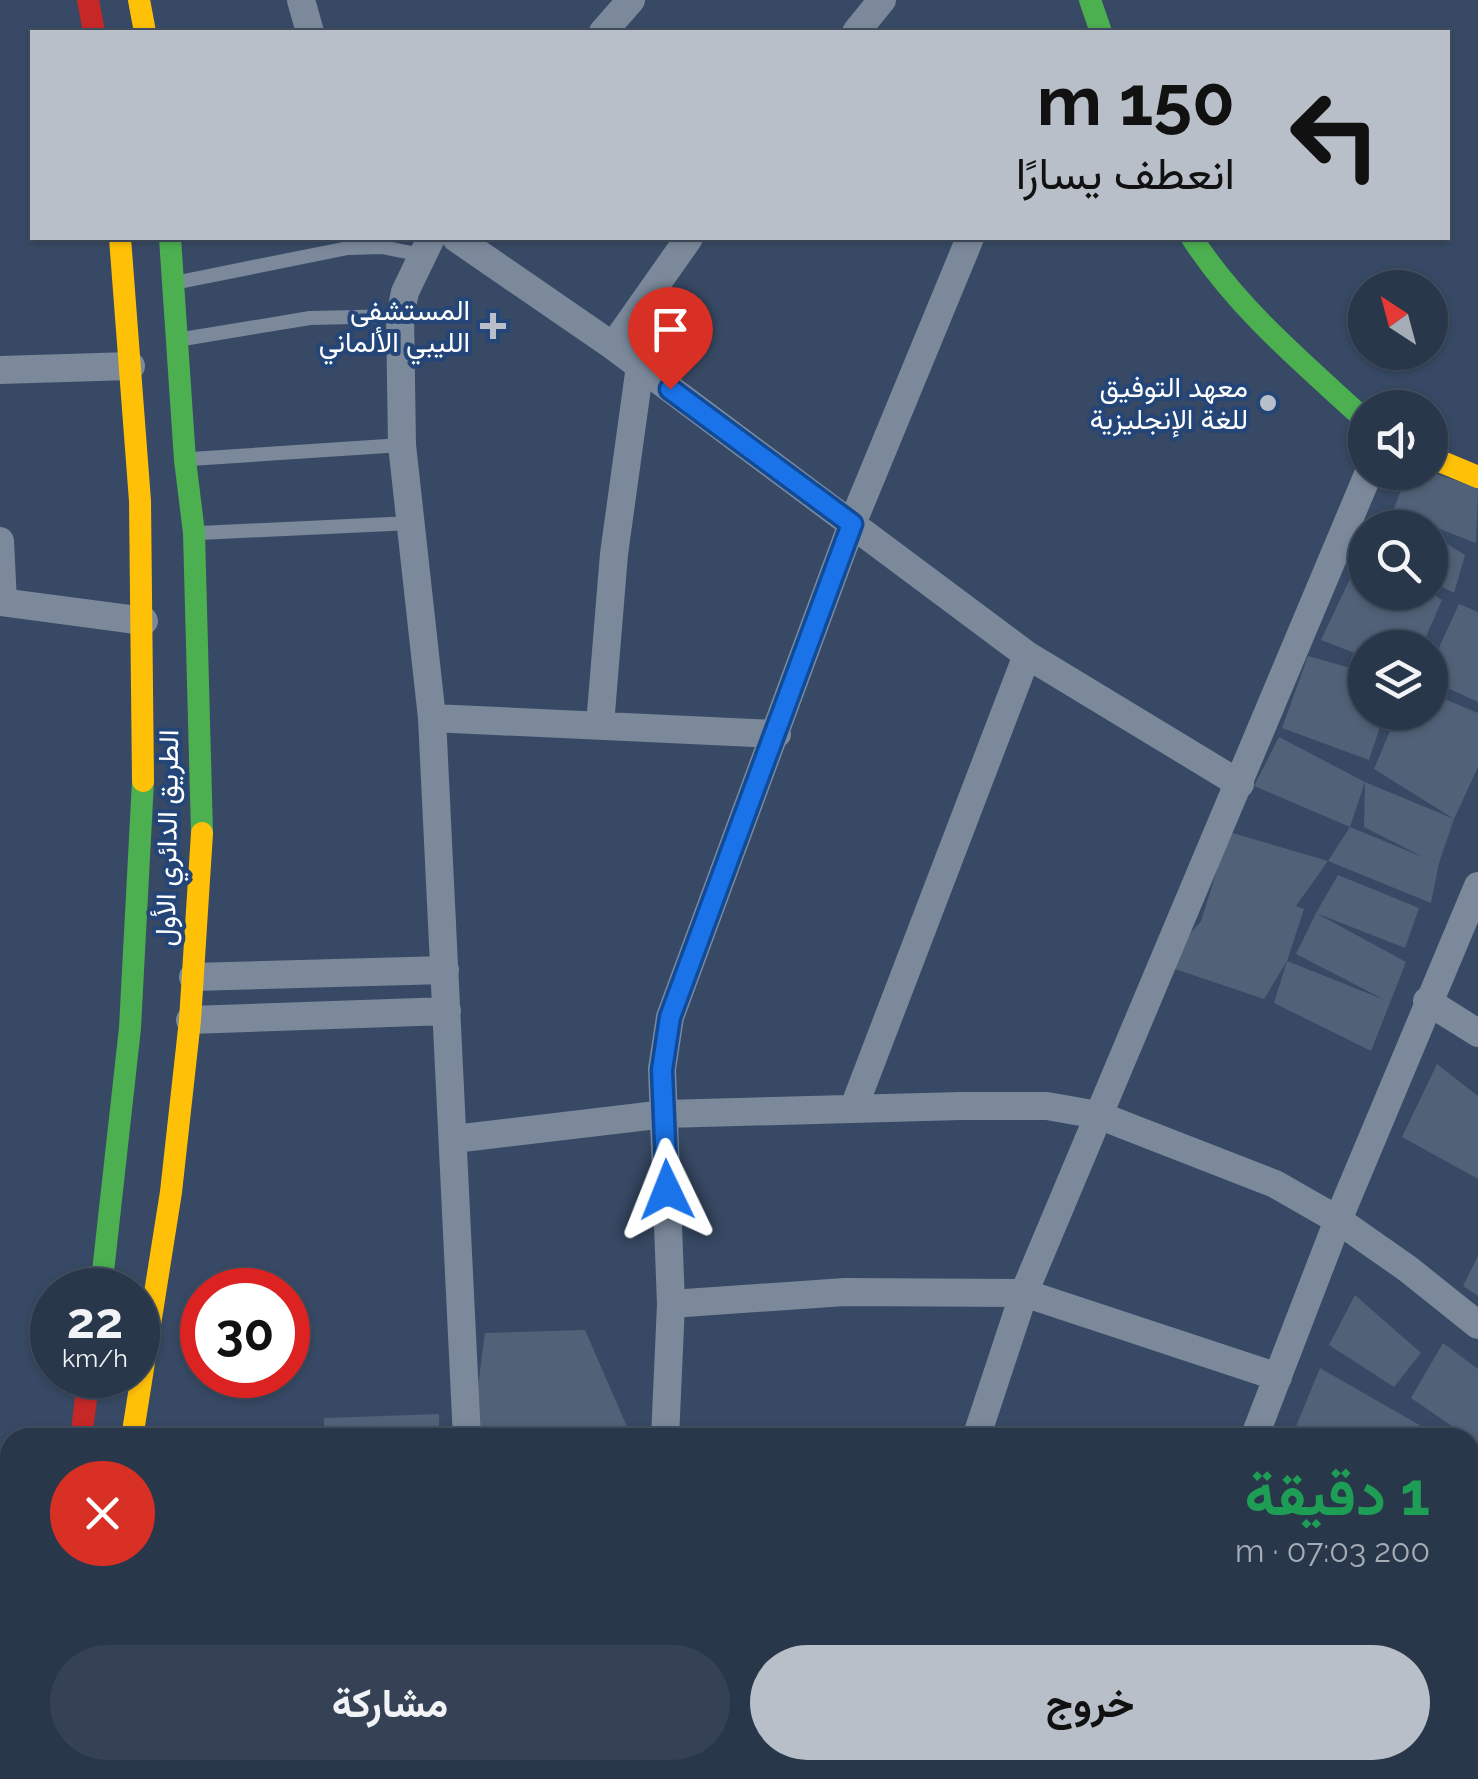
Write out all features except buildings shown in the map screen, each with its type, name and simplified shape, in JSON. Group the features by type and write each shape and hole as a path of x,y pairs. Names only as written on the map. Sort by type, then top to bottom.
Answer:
{"main road":[{"path":"88,0 94,30"},
{"path":"139,0 145,30"},
{"path":"1090,0 1099,30"},
{"name":"الطريق الدائري الأول","path":"104,1268 116,1186 137,954 142,830 144,621 120,240"},
{"name":"الطريق الدائري الأول","path":"134,1428 171,1192 190,1020 202,850 194,533 185,460 170,240"},
{"path":"1194,240 1266,327 1348,404"},
{"path":"1448,464 1478,477"},
{"path":"82,1428 87,1398"}],"street":[{"path":"605,30 631,0"},
{"path":"858,30 882,0"},
{"path":"459,240 613,346 1027,655 1240,784"},
{"path":"613,346 688,240"},
{"path":"665,1428 671,1304 662,1070 670,1017 852,524 969,240"},
{"path":"427,246 405,292 400,316 402,445 432,718 467,1428"},
{"path":"0,370 131,366"},
{"path":"600,725 614,554 640,366"},
{"path":"979,1428 1024,1294 1362,490"},
{"path":"0,541 2,602 144,621"},
{"path":"854,1107 1027,655"},
{"path":"432,718 777,734"},
{"path":"1258,1428 1338,1220 1478,886"},
{"path":"193,978 445,970"},
{"path":"1427,1002 1478,1033"},
{"path":"190,1020 447,1011"},
{"path":"454,1139 664,1114 854,1107 1047,1106 1098,1115 1276,1184 1338,1220 1408,1269 1478,1326"},
{"path":"671,1304 845,1292 1024,1294 1278,1377"}],"lane":[{"path":"174,283 348,248 427,246"},
{"path":"178,340 310,318 400,316"},
{"path":"185,460 402,445"},
{"path":"194,533 411,523"}],"traffic: fast":[{"path":"1090,0 1100,30"},
{"path":"170,240 185,460 194,533 202,833"},
{"path":"1193,240 1251,312 1348,404"},
{"path":"103,1268 130,1028 143,781"}],"traffic: slow":[{"path":"139,0 145,30"},
{"path":"120,240 140,501 143,781"},
{"path":"1448,464 1478,477"},
{"path":"134,1428 171,1192 190,1020 202,833"}],"traffic: jam":[{"path":"88,0 94,30"},
{"path":"82,1428 86,1398"}],"place":[{"name":"المستشفى الليبي الألماني","path":"493,326"},
{"name":"معهد التوفيق للغة الإنجليزية","path":"1268,403"}],"route":[{"path":"667,1190 662,1070 670,1017 852,524 670,389"}]}
